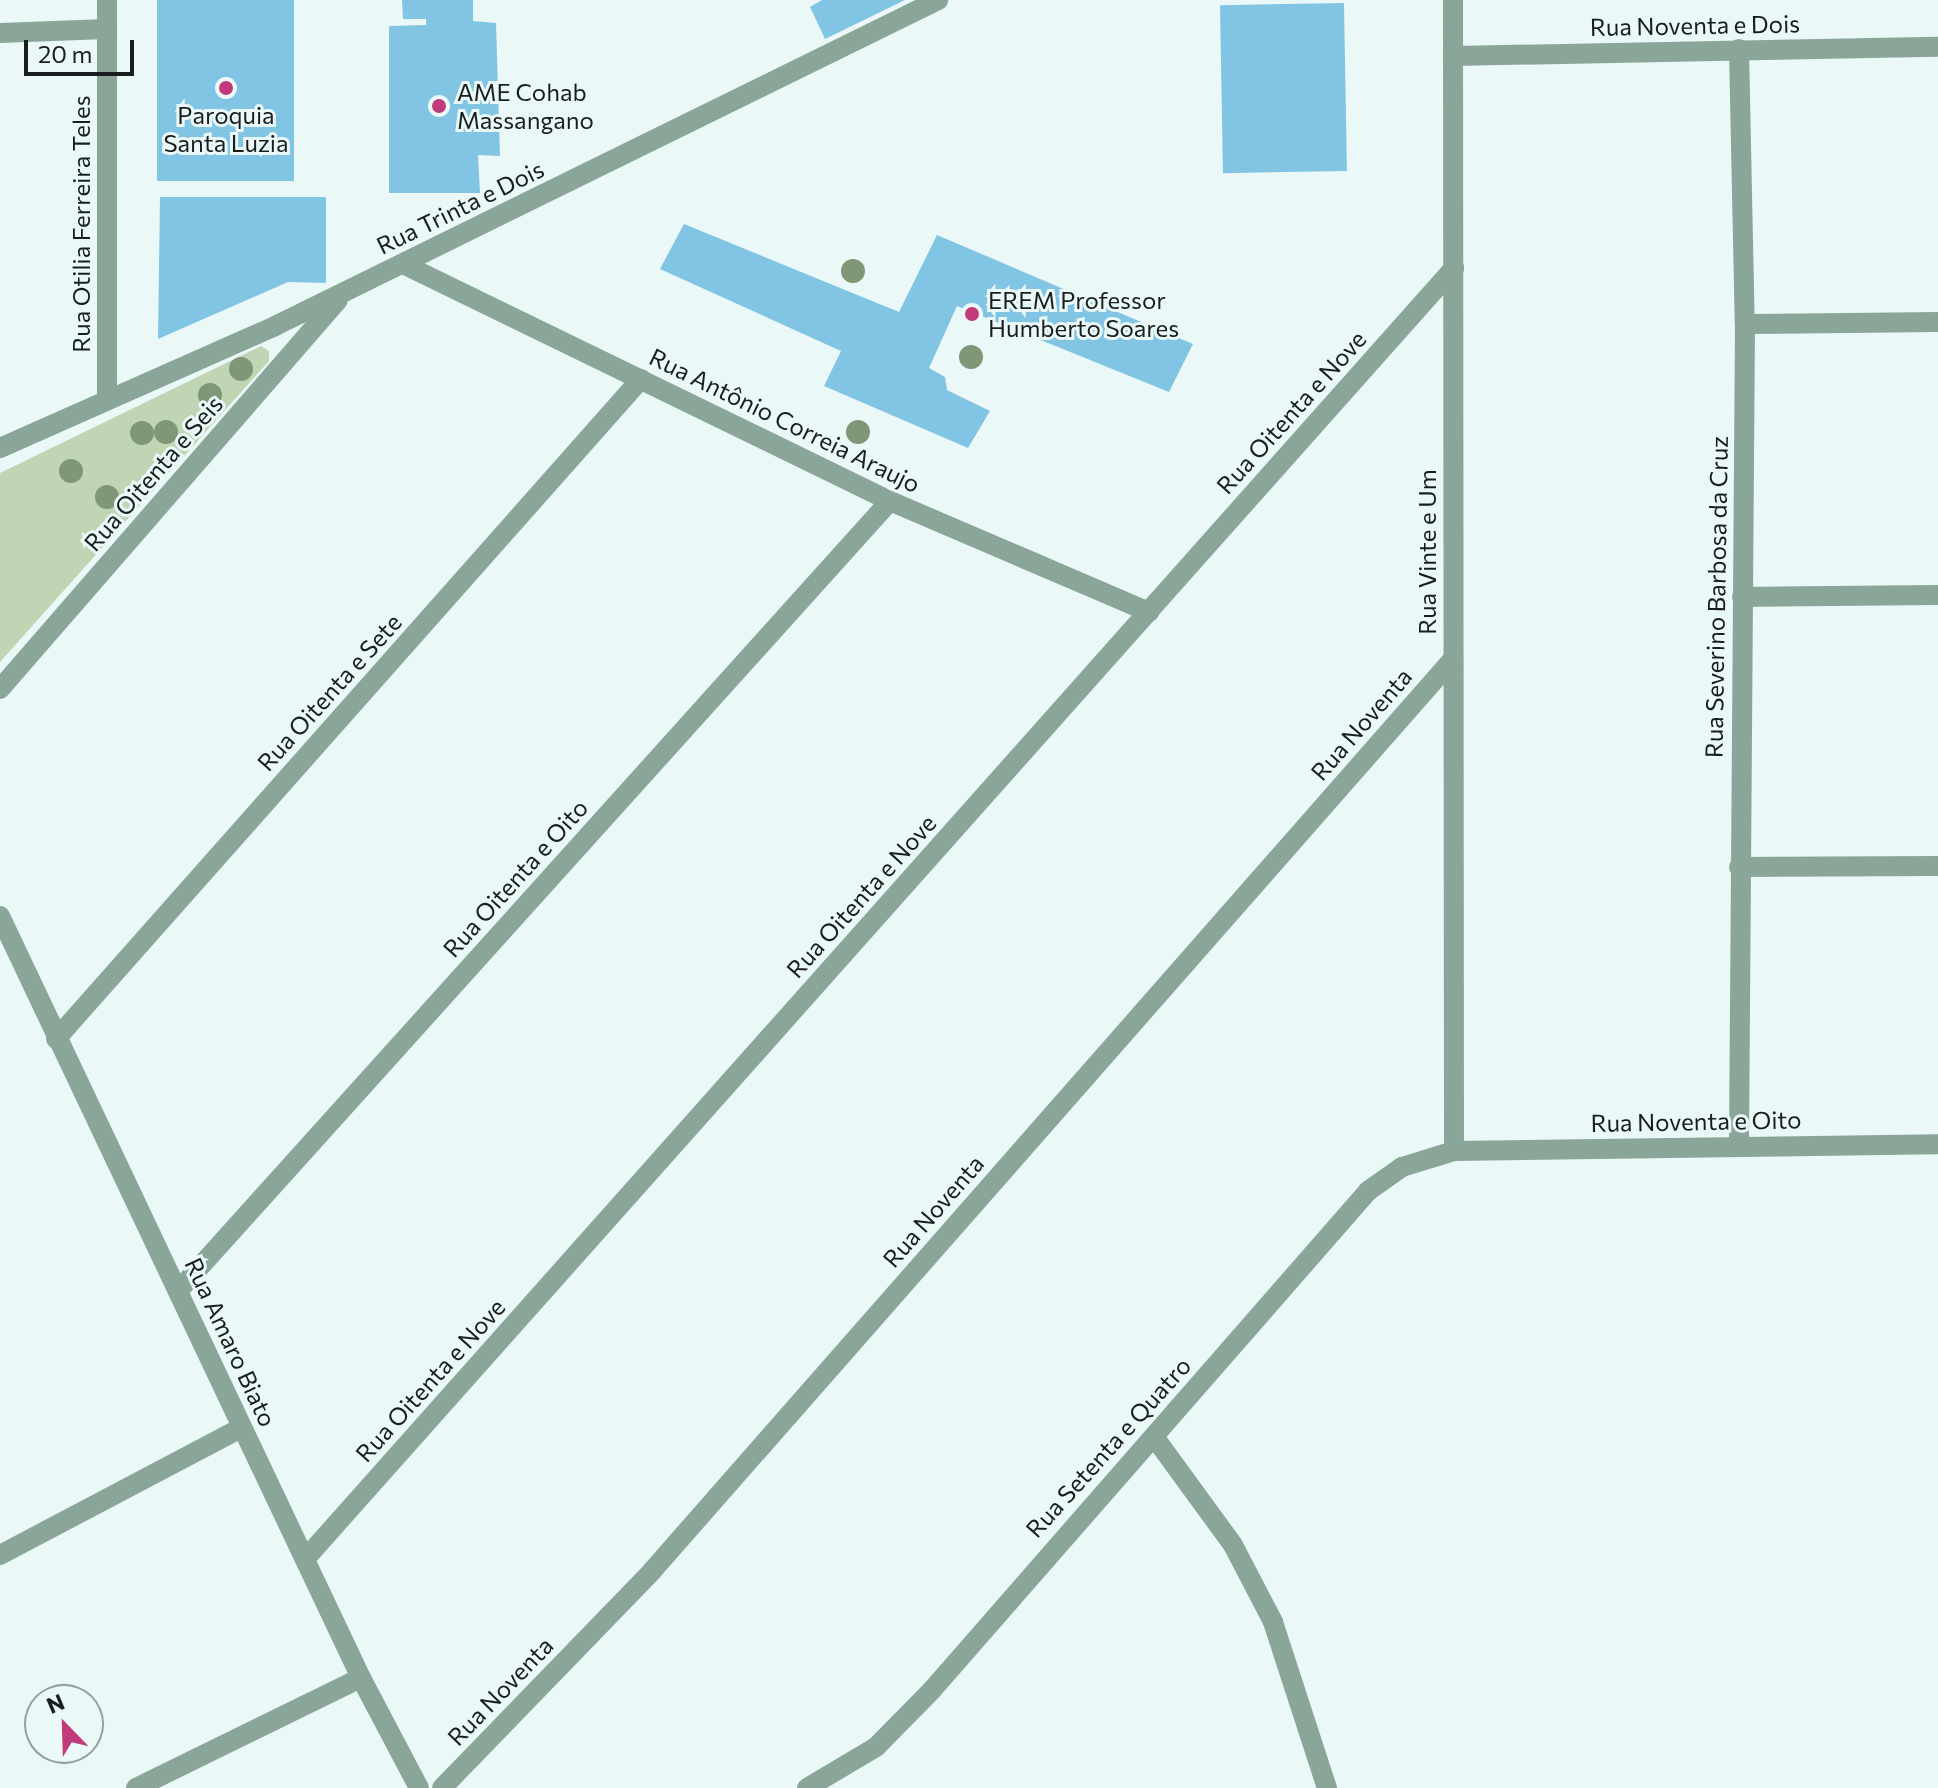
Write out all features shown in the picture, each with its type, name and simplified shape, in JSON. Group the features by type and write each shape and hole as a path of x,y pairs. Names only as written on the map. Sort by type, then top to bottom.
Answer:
{"street":[{"name":"Rua Otilia Ferreira Teles","path":"107,0 107,400"},
{"name":"Rua Trinta e Dois","path":"0,448 403,264 938,0"},
{"name":"Rua Vinte e Um","path":"1453,0 1454,1151"},
{"path":"0,33 107,29"},
{"name":"Rua Noventa e Dois","path":"1453,56 1938,47"},
{"name":"Rua Severino Barbosa da Cruz","path":"1739,49 1745,324 1739,1146"},
{"name":"Rua Antônio Correia Araujo","path":"403,264 890,501 1149,612"},
{"name":"Rua Oitenta e Nove","path":"306,1558 1454,268"},
{"name":"Rua Oitenta e Seis","path":"0,689 346,291"},
{"path":"1745,324 1938,322"},
{"name":"Rua Oitenta e Sete","path":"56,1039 641,379"},
{"name":"Rua Oitenta e Oito","path":"179,1290 890,501"},
{"path":"1742,597 1938,595"},
{"name":"Rua Noventa","path":"442,1788 652,1571 1453,659"},
{"path":"1739,867 1938,866"},
{"name":"Rua Amaro Biato","path":"0,916 361,1678 419,1788"},
{"name":"Rua Noventa e Oito","path":"1454,1151 1938,1144"},
{"name":"Rua Setenta e Quatro","path":"807,1788 876,1747 1155,1438 1368,1191 1402,1167 1454,1151"},
{"path":"0,1555 241,1428"},
{"path":"1155,1438 1233,1545 1273,1622 1327,1788"},
{"path":"136,1788 361,1678"}],"green space":[{"path":"261,346 269,351 269,361 0,662 0,473"}],"building":[{"name":"Paroquia Santa Luzia","path":"157,0 294,0 294,181 157,181"},
{"path":"402,0 473,0 473,21 496,23 500,156 478,155 480,193 389,193 389,26 426,25 426,19 403,19"},
{"path":"822,0 905,0 825,39 810,7"},
{"path":"1344,3 1347,171 1223,173 1220,5"},
{"path":"160,197 326,197 326,283 288,282 158,339"},
{"path":"684,224 899,312 937,235 1193,344 1169,392 957,306 929,368 945,377 947,390 990,411 968,448 824,386 841,351 660,269"}],"place":[{"name":"Paroquia Santa Luzia","path":"226,88"},
{"name":"AME Cohab Massangano","path":"439,106"},
{"name":"EREM Professor Humberto Soares","path":"972,314"}]}
